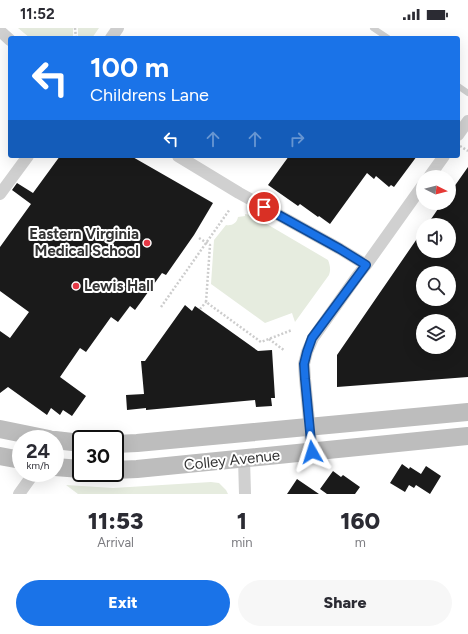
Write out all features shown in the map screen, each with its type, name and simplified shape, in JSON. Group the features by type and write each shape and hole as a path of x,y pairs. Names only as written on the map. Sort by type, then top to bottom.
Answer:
{"main road":[{"name":"Colley Avenue","path":"124,444 468,412"},
{"path":"0,429 12,431"},
{"name":"Colley Avenue","path":"124,470 137,470 468,436"},
{"path":"0,456 12,458"}],"street":[{"path":"0,31 8,38"},
{"path":"460,132 468,121"},
{"path":"0,194 27,158"},
{"path":"184,158 239,193 366,265"},
{"path":"434,170 443,158"},
{"path":"312,452 304,364 312,338 416,196"},
{"path":"244,459 245,494"},
{"path":"19,494 28,482"}],"lane":[{"path":"373,28 385,36"}],"path":[{"path":"161,308 230,209"},
{"path":"199,238 210,245 206,302 200,309"},
{"path":"206,302 261,342 292,330"},
{"path":"268,339 285,351"}],"shaded area":[{"path":"18,28 73,28 73,36 28,36"},
{"path":"78,28 99,28 93,36 78,36"},
{"path":"245,214 253,216 328,260 330,268 329,275 295,322 292,313 265,323 211,284 214,240 226,225 234,224 238,217 245,216"},
{"path":"211,482 219,483 228,494 78,494 66,485 113,488"}],"building":[{"name":"Lewis Hall","path":"59,158 134,158 213,203 194,235 166,275 162,273 135,310 130,306 118,322 111,317 86,352 80,348 60,377 86,396 72,416 63,410 60,415 51,408 47,415 8,387 0,393 0,331 10,338 29,312 0,291 0,247 31,204 12,190 17,183 33,193"},
{"path":"288,158 416,158 394,187 391,185 389,187 376,176 374,179 367,173 330,224 300,204 298,206 268,185"},
{"path":"468,167 468,377 337,387 337,355 416,240 416,258 456,258 456,218 432,218 437,210 456,210 456,184"},
{"path":"185,305 192,311 195,306 258,351 272,350 275,398 271,398 272,406 256,407 255,400 146,410 146,408 127,410 126,395 144,394 141,361 145,361"},
{"path":"402,464 421,474 426,466 441,476 430,494 416,485 414,488 409,485 405,492 390,483"},
{"path":"333,471 341,477 343,475 360,487 355,494 327,494 320,489"},
{"path":"297,479 319,494 287,494"}],"place":[{"name":"Eastern Virginia Medical School","path":"147,243"},
{"name":"Lewis Hall","path":"76,286"}],"route":[{"path":"264,207 366,265 312,338 307,352 304,364 312,452"}]}
